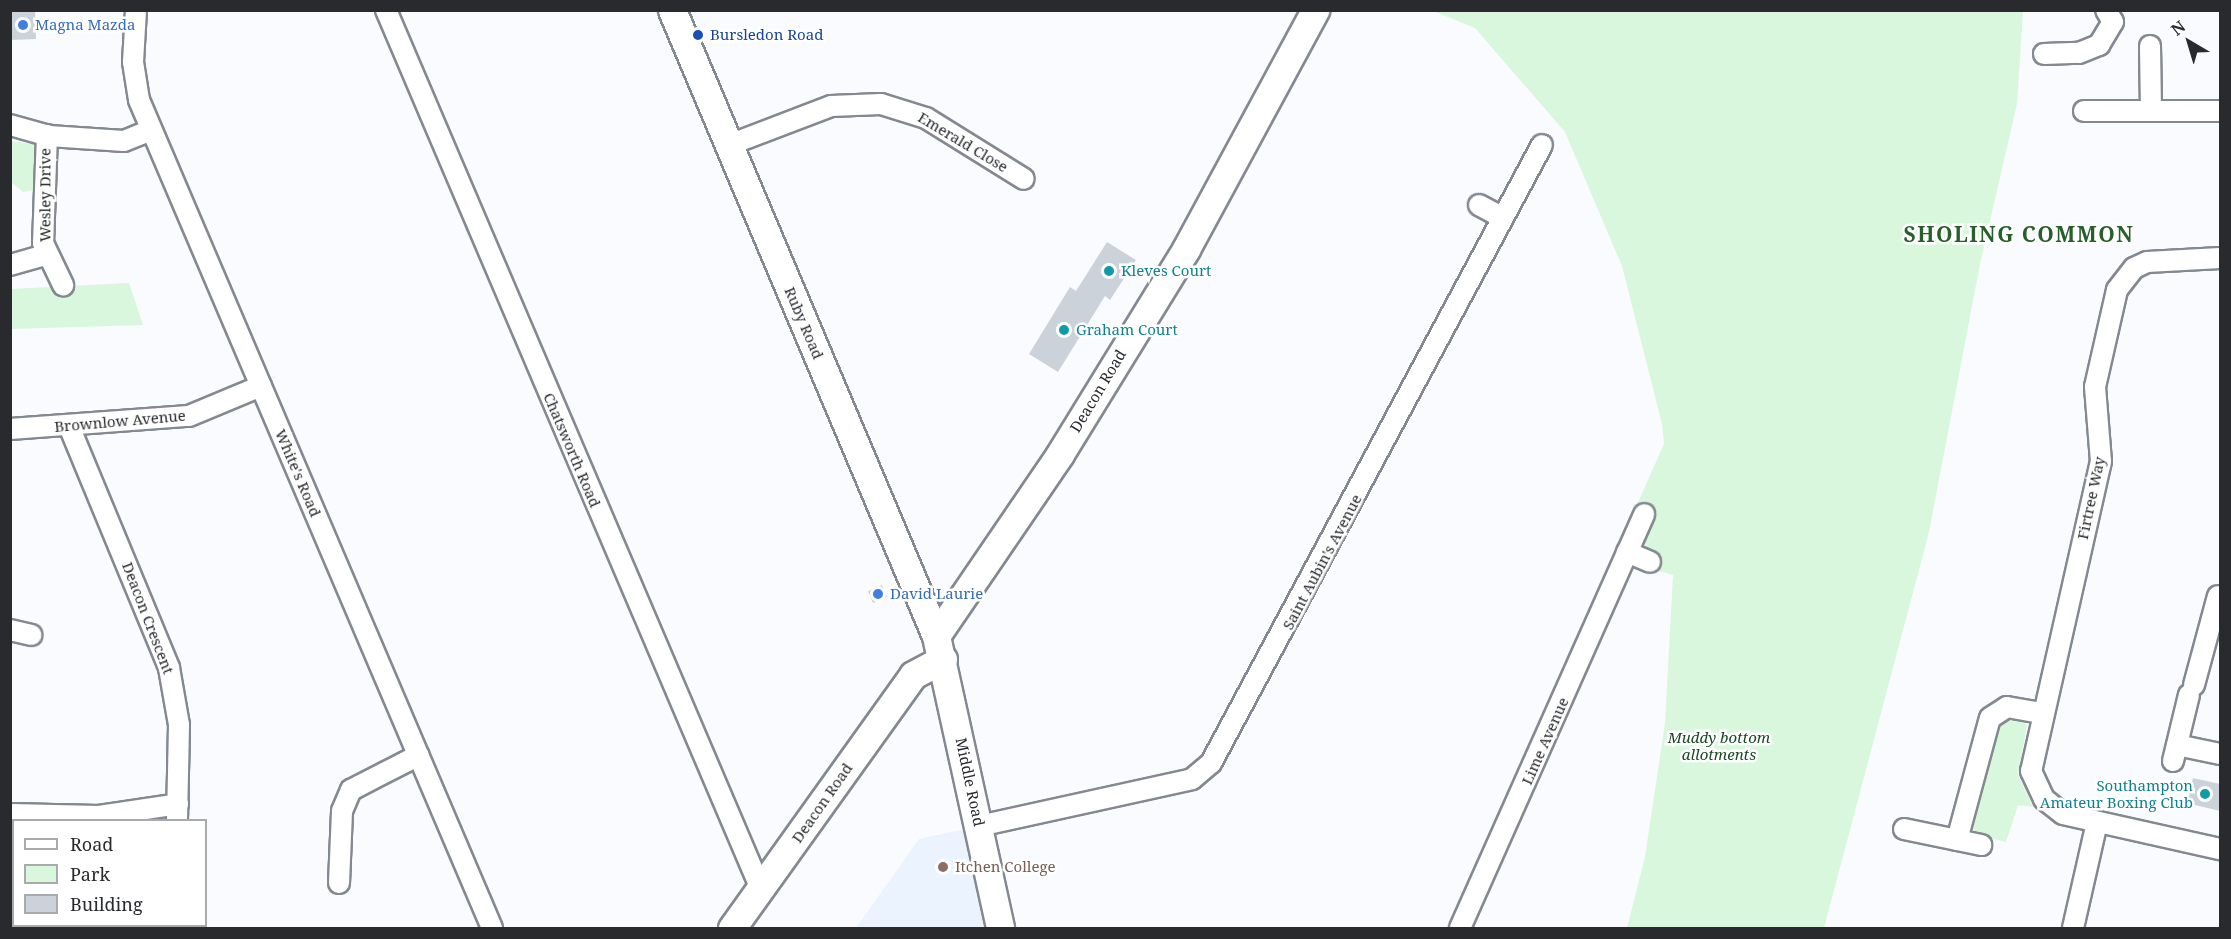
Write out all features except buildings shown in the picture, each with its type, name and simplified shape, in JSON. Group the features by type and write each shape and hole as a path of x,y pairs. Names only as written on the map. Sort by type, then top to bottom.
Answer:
{"street":[{"name":"White's Road","path":"136,10 134,83 151,130 492,928"},
{"name":"Ruby Road","path":"672,10 918,591 939,648"},
{"name":"Deacon Road","path":"732,928 913,675 939,648 1186,249 1315,10"},
{"name":"Chatsworth Road","path":"386,12 761,889"},
{"path":"2044,54 2090,51 2110,16"},
{"path":"2150,46 2151,111"},
{"name":"Emerald Close","path":"729,145 831,106 881,104 926,118 1024,179"},
{"path":"2084,111 2220,111"},
{"name":"Wesley Drive","path":"10,125 47,135 123,141 151,130"},
{"name":"Wesley Drive","path":"47,135 46,255 63,285"},
{"name":"Saint Aubin's Avenue","path":"979,826 1191,779 1211,762 1542,145"},
{"path":"1479,205 1503,218"},
{"name":"Wesley Drive","path":"10,265 46,255"},
{"name":"Firtree Way","path":"2220,258 2147,262 2134,268 2117,290 2095,387 2101,460 2031,762 2034,785 2056,810 2097,822 2220,849"},
{"name":"Brownlow Avenue","path":"10,429 189,416 261,386"},
{"name":"Deacon Crescent","path":"69,426 169,668 179,725 177,812"},
{"name":"Lime Avenue","path":"1460,928 1644,514"},
{"path":"1627,552 1650,562"},
{"path":"2218,596 2216,617 2191,690 2175,753 2220,754"},
{"path":"10,630 31,635"},
{"name":"Middle Road","path":"939,648 1000,928"},
{"path":"1957,840 1990,718 2007,707 2041,713"},
{"path":"339,883 342,811 351,790 419,755"},
{"path":"10,814 99,816 177,812"},
{"path":"2073,928 2097,822"},
{"path":"1904,829 1982,845"}],"shaded area":[{"name":"Itchen College","path":"979,826 1000,928 856,928 919,839"}],"green space":[{"name":"Muddy bottom allotments","path":"1433,11 2023,11 2017,104 1980,264 1929,532 1824,928 1627,928 1645,857 1665,723 1673,575 1650,568 1643,537 1651,513 1636,507 1664,444 1662,424 1622,266 1565,132 1475,28"},
{"path":"11,141 33,144 40,189 23,192 11,182"},
{"path":"129,283 143,325 11,329 11,289"},
{"path":"2011,714 2027,725 2018,775 2033,807 2018,805 2006,842 1978,835 1969,823 1998,724"}],"place":[{"name":"Magna Mazda","path":"23,25"},
{"name":"Bursledon Road","path":"698,35"},
{"name":"Kleves Court","path":"1109,271"},
{"name":"Graham Court","path":"1064,330"},
{"name":"David Laurie","path":"878,594"},
{"name":"Southampton Amateur Boxing Club","path":"2205,794"},
{"name":"Itchen College","path":"943,867"}],"district":[{"name":"SHOLING COMMON","path":"2019,234"}]}
